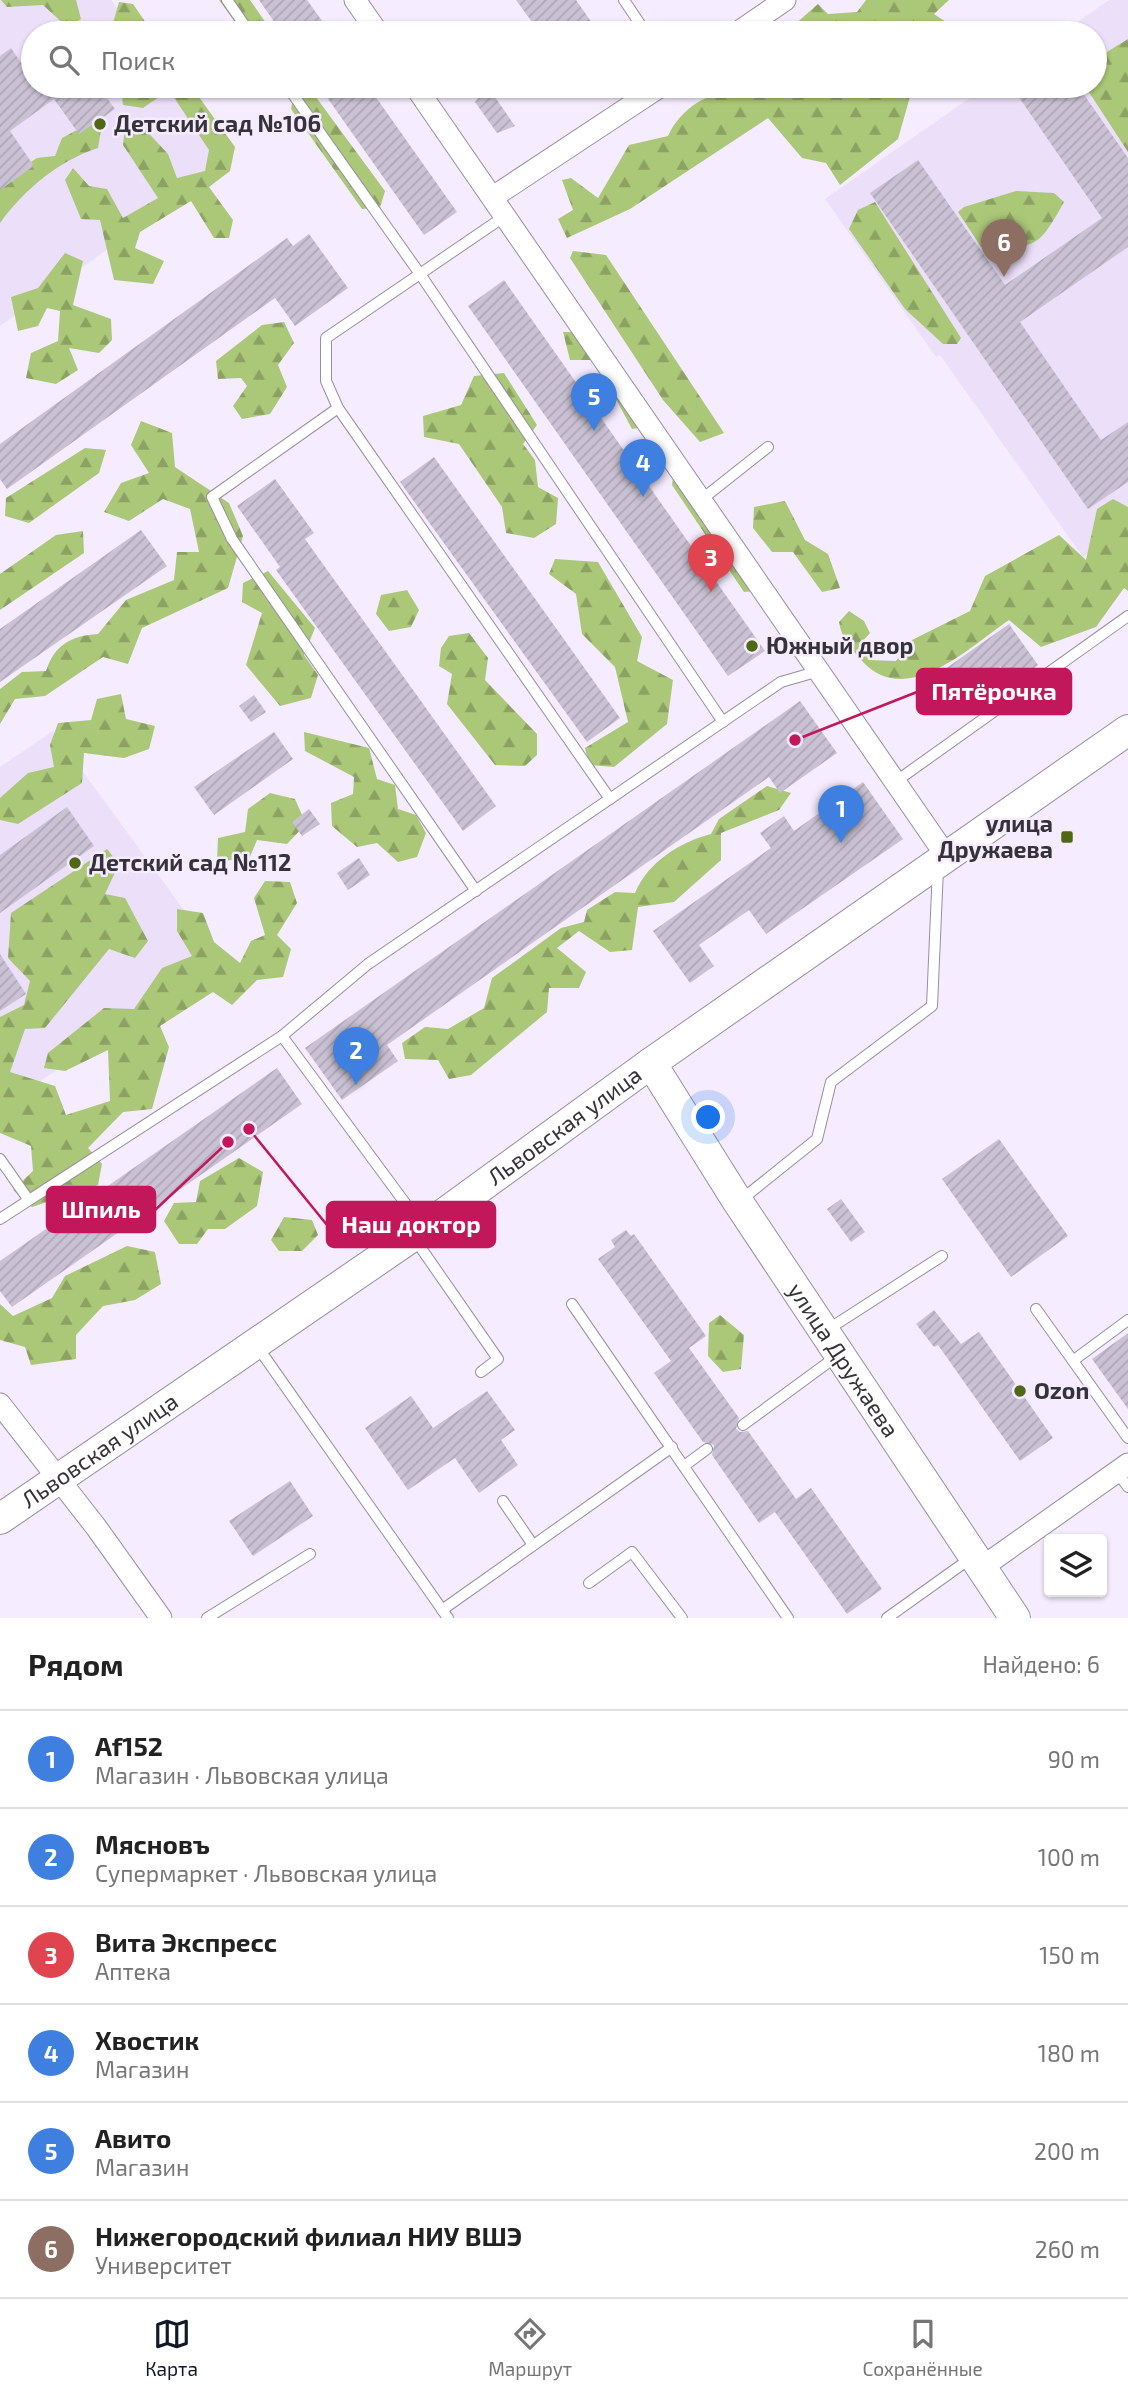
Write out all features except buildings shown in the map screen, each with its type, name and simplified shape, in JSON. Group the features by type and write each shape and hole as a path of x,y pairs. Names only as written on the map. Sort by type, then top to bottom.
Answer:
{"main road":[{"name":"Львовская улица","path":"0,1519 418,1232 651,1063 1128,730"},
{"name":"улица Дружаева","path":"651,1063 738,1202 1015,1618"}],"street":[{"path":"355,0 370,21"},
{"path":"754,21 785,0"},
{"path":"423,98 895,782 942,860"},
{"path":"493,197 642,98"},
{"path":"2,1412 96,1527 161,1618"},
{"path":"977,1562 1124,1474"}],"lane":[{"path":"226,0 241,21"},
{"path":"624,0 638,21"},
{"path":"295,98 420,274 723,722"},
{"path":"505,216 326,338 326,381 338,408 610,799"},
{"path":"338,408 212,497 232,540 476,891"},
{"path":"701,500 768,447"},
{"path":"895,782 1128,616"},
{"path":"0,1219 282,1036 368,964 781,682 818,671"},
{"path":"738,1202 817,1139 831,1082 932,1006 942,860"},
{"path":"282,1036 418,1232 498,1359 481,1372"},
{"path":"0,1159 28,1199"},
{"path":"743,1425 832,1343 942,1256"},
{"path":"572,1304 788,1618"},
{"path":"1036,1309 1128,1438"},
{"path":"1074,1360 1128,1320"},
{"path":"256,1344 445,1614 533,1545 672,1447"},
{"path":"684,1466 708,1449"},
{"path":"503,1502 533,1545"},
{"path":"589,1583 632,1552 682,1618"},
{"path":"206,1618 310,1554"},
{"path":"887,1618 977,1562"}],"shaded area":[{"name":"Детский сад №106","path":"0,0 111,0 126,21 21,21 21,98 181,98 228,163 0,326"},
{"path":"1109,0 1128,0 1128,525 1083,557 940,355 936,357 825,199 970,98 1107,98 1107,21 1079,21"},
{"name":"Детский сад №112","path":"53,731 219,958 20,1095 0,1067 0,767"}],"green space":[{"path":"1,0 76,0 81,19 60,21 43,5 7,7"},
{"path":"219,0 250,0 265,21 234,21"},
{"path":"866,0 949,0 934,14 944,21 799,21 818,4 828,14 857,12"},
{"path":"119,2 133,4 145,21 114,21"},
{"path":"1128,39 1128,152 1093,98 1107,98 1107,52"},
{"path":"122,98 157,98 143,108 123,105"},
{"path":"174,98 200,98 235,147 230,171 209,187 233,220 229,238 214,238 191,201 140,232 135,248 164,261 153,284 114,280 100,220 81,219 65,180 73,168 89,186 107,189 123,218 158,198 123,145 125,126 140,124 168,154 177,178 205,171 209,150"},
{"path":"293,98 317,98 385,191 380,208 362,209 291,109"},
{"path":"910,98 898,139 840,185 826,163 802,158 768,118 630,209 567,238 558,219 573,210 562,180 571,178 598,198 629,145 668,136 683,114 705,99"},
{"path":"92,122 102,124 98,148 69,161 43,178 20,199 0,223 0,182 37,158 55,156 62,138"},
{"path":"1016,191 1054,193 1064,202 1047,230 1033,243 1013,247 981,247 958,212 964,207"},
{"path":"875,202 961,338 957,344 943,344 905,309 849,229 858,210"},
{"path":"573,251 606,255 724,433 700,442 663,400 570,258"},
{"path":"65,253 83,261 73,305 111,319 112,340 99,353 69,348 78,370 56,384 26,378 31,353 58,341 60,311 47,308 38,326 18,331 11,297 38,288"},
{"path":"284,322 294,343 278,365 287,387 270,414 242,419 233,406 247,386 241,378 218,379 216,361 262,325"},
{"path":"563,332 596,332 644,427 632,429 595,360 570,360"},
{"path":"504,373 537,425 523,444 535,460 538,487 558,498 556,524 534,538 506,533 502,507 459,444 424,437 423,416 461,405 474,376"},
{"path":"141,421 172,433 175,467 229,503 243,536 228,588 142,628 128,664 103,657 45,696 15,699 0,724 0,689 22,672 46,671 54,654 65,643 98,634 126,600 174,580 177,552 199,552 190,509 163,499 129,521 104,512 121,483 149,473 131,445"},
{"path":"85,448 106,450 99,473 29,523 5,516 6,498"},
{"path":"674,469 755,591 744,592 672,485"},
{"path":"1113,499 1128,507 1128,591 1124,588 1096,627 1041,647 1009,620 938,668 919,676 899,679 880,675 863,662 845,639 839,622 849,611 864,621 870,633 861,643 869,660 896,661 910,641 970,611 985,576 1059,535 1086,560 1097,509"},
{"path":"785,501 805,540 828,554 840,588 822,592 793,552 772,552 753,528 754,507"},
{"path":"83,531 84,553 0,610 0,574 56,535"},
{"path":"555,559 598,562 642,637 637,661 673,680 667,724 614,767 589,765 585,748 628,722 615,667 582,634 576,594 549,574"},
{"path":"268,571 315,628 304,655 318,675 311,698 280,706 246,665 262,613 242,602 243,583"},
{"path":"407,590 419,610 411,627 389,631 376,614 381,595"},
{"path":"469,633 488,658 485,680 537,734 537,755 525,766 495,765 447,704 452,674 439,666 441,648 449,636"},
{"path":"121,694 126,719 155,726 149,749 124,758 84,753 82,783 18,824 0,820 0,798 28,773 54,767 50,745 58,723 91,720 97,699"},
{"path":"304,732 369,748 377,779 395,785 398,809 416,815 426,833 417,857 398,862 377,843 357,847 332,826 331,803 353,794 354,777 305,751"},
{"path":"767,786 791,793 779,810 721,833 721,860 674,902 638,907 632,950 610,952 579,931 557,948 586,972 579,988 549,988 547,1012 471,1075 449,1079 438,1060 405,1059 402,1043 425,1027 448,1029 484,1008 492,978 561,928 584,922 587,910 615,892 635,893 648,872 666,855 688,842 711,834 719,819"},
{"path":"270,793 295,799 306,824 287,844 257,840 249,859 217,861 218,838 245,832 248,809"},
{"path":"107,849 119,864 105,894 125,898 148,941 135,958 109,949 45,1028 25,1029 10,1072 55,1086 66,1115 110,1101 108,1050 65,1071 44,1068 48,1053 104,1008 134,1009 162,968 192,956 177,931 177,909 203,913 214,942 240,963 251,941 265,935 254,898 265,881 290,882 297,903 277,935 291,949 283,977 257,980 232,1005 213,992 160,1026 169,1047 152,1109 123,1112 88,1148 102,1164 98,1185 32,1207 13,1190 33,1171 31,1146 0,1133 0,1017 24,1005 30,981 8,958 11,913"},
{"path":"239,1158 263,1172 257,1206 225,1229 208,1229 197,1244 179,1244 164,1221 174,1203 196,1202 200,1181"},
{"path":"284,1217 312,1220 318,1235 302,1251 279,1251 271,1240"},
{"path":"127,1246 155,1252 161,1284 135,1300 103,1306 76,1335 76,1359 31,1365 25,1347 0,1340 0,1304 13,1316 52,1298 65,1276"},
{"path":"720,1315 744,1335 741,1369 723,1372 708,1356 709,1323"}],"place":[{"name":"Детский сад №106","path":"100,124"},
{"name":"Нижегородский филиал НИУ ВШЭ","path":"1004,277"},
{"name":"Авито","path":"594,431"},
{"name":"Хвостик","path":"643,497"},
{"name":"Вита Экспресс","path":"711,592"},
{"name":"Южный двор","path":"752,646"},
{"name":"Пятёрочка","path":"795,740"},
{"name":"улица Дружаева","path":"1067,837"},
{"name":"Af152","path":"841,843"},
{"name":"Детский сад №112","path":"75,863"},
{"name":"Мясновъ","path":"356,1085"},
{"name":"Наш доктор","path":"249,1129"},
{"name":"Шпиль","path":"228,1142"},
{"name":"Ozon","path":"1020,1391"}]}
